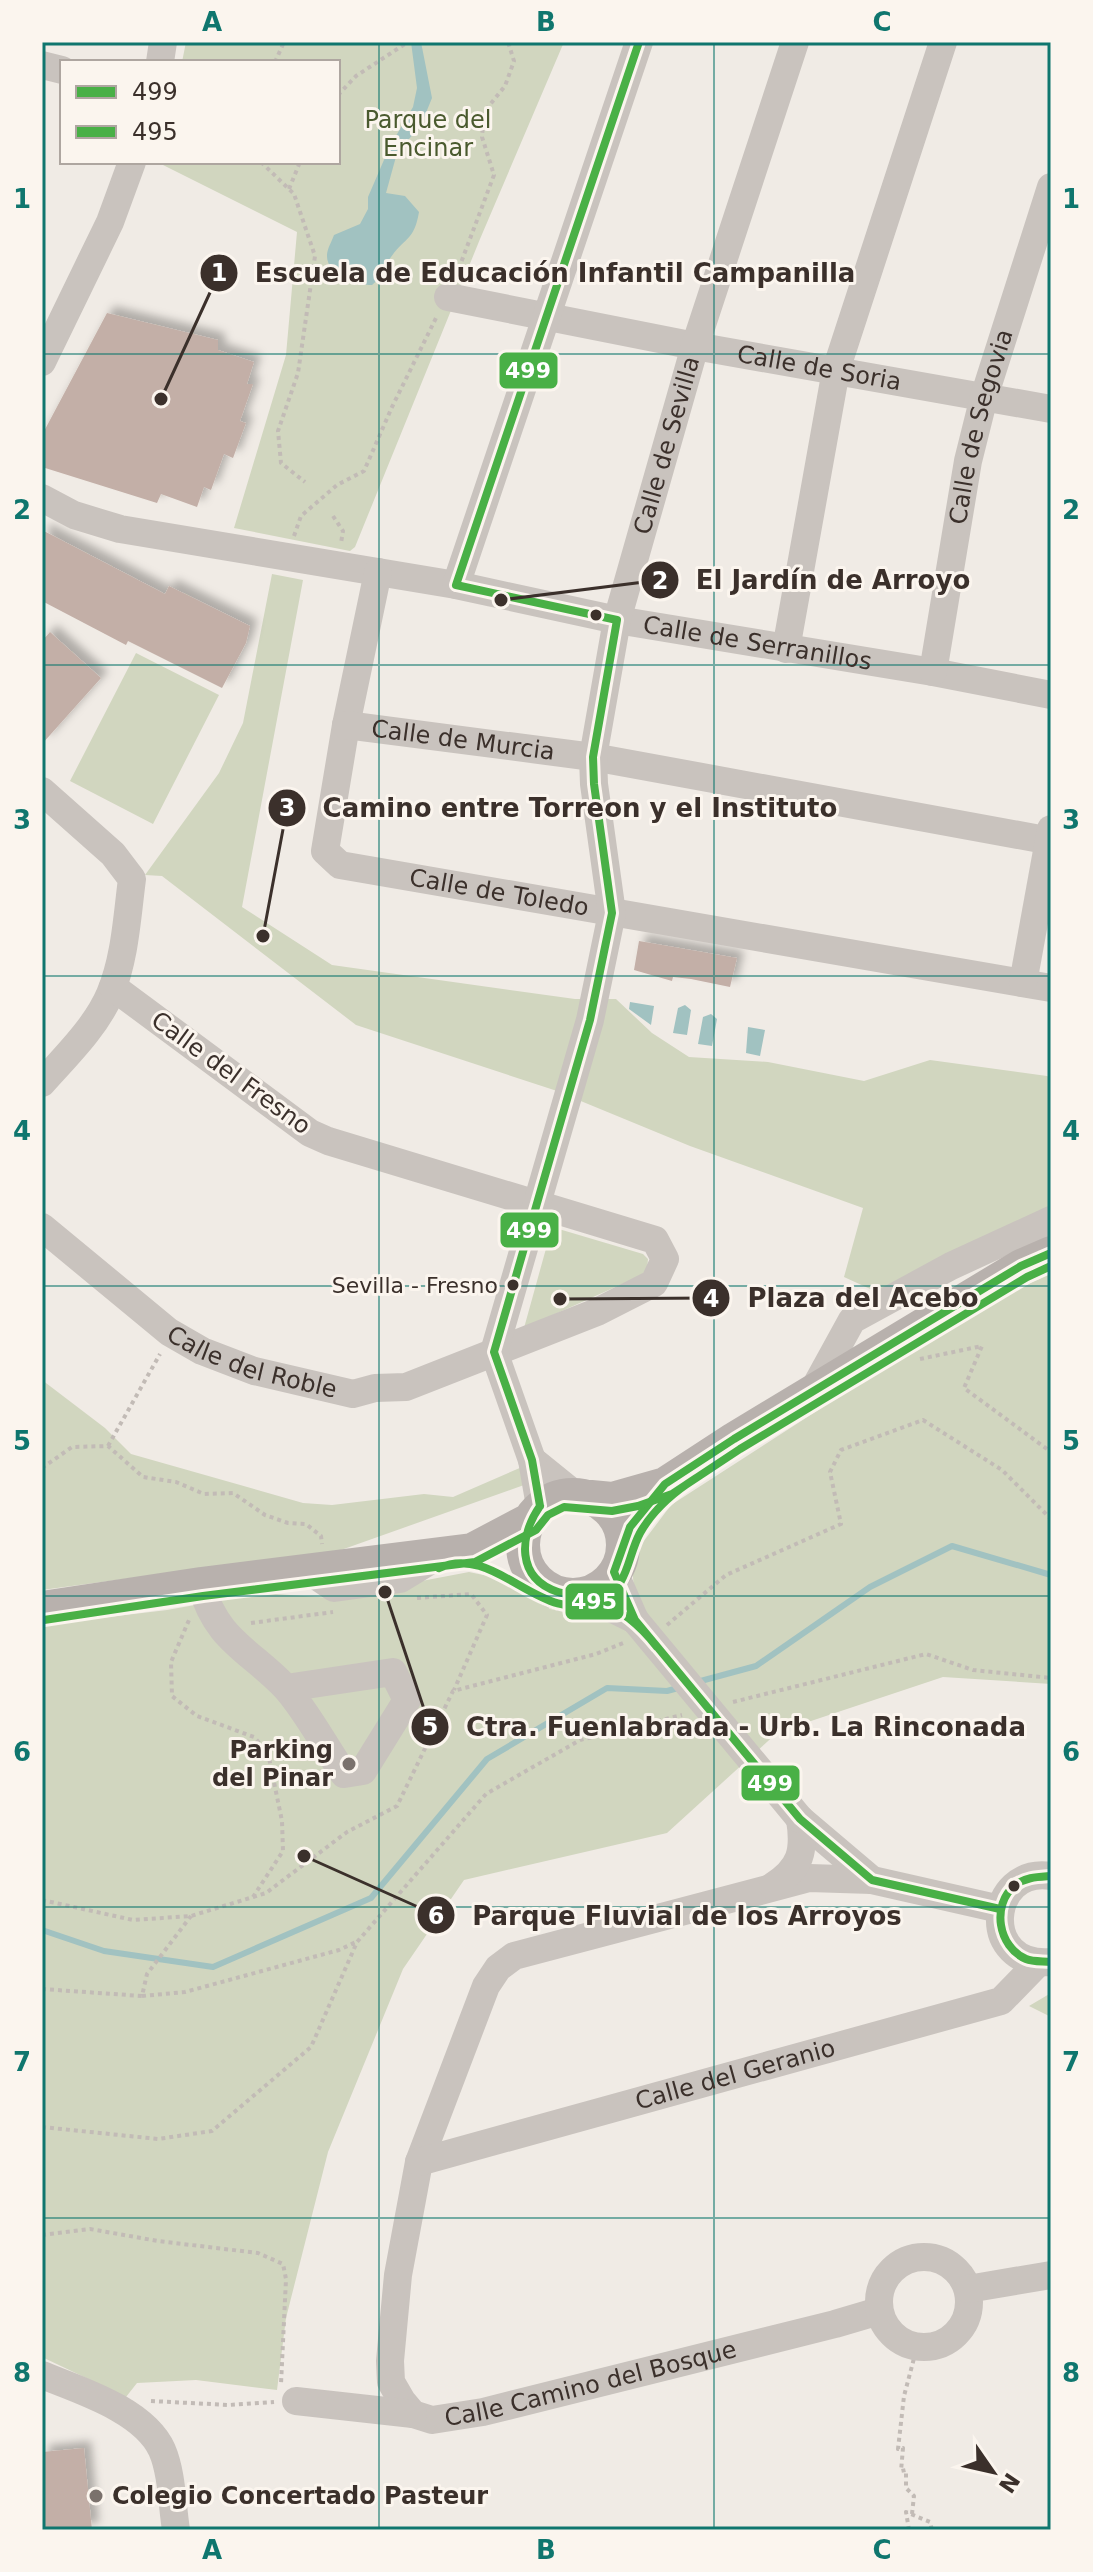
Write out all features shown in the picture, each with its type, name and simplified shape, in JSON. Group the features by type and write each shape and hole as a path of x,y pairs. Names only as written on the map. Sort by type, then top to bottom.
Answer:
{"main road":[{"path":"456,1552 535,1513 561,1495 623,1497 665,1484 1021,1266 1051,1253"},
{"path":"42,1608 203,1592 316,1570 456,1552 499,1559 548,1588 570,1595 582,1594 605,1582 630,1527 665,1484"},
{"path":"582,1496 613,1515 620,1528 618,1557"},
{"path":"535,1513 524,1534 523,1550 527,1566 536,1579 548,1588"}],"street":[{"path":"456,585 639,42"},
{"name":"Calle de Sevilla","path":"494,1352 590,1020 612,913 593,757 617,620 695,346 795,42"},
{"path":"786,649 836,370 943,42"},
{"path":"42,362 110,222 131,164"},
{"name":"Calle de Segovia","path":"933,672 968,461 984,397 1051,187"},
{"name":"Calle de Soria","path":"448,297 695,346 1051,409"},
{"name":"Calle de Serranillos","path":"42,498 74,515 120,529 456,585 617,620 933,672 1051,695"},
{"name":"Calle de Toledo","path":"378,572 346,725 325,851 340,865 1037,986"},
{"name":"Calle de Murcia","path":"346,725 593,757 1050,837"},
{"path":"42,791 113,854 132,879 119,970 113,987 89,1028 42,1083"},
{"path":"1037,986 1050,837"},
{"name":"Calle del Fresno","path":"113,987 310,1133 655,1240 665,1259 654,1283 597,1312 494,1352"},
{"path":"813,1391 852,1320 951,1266 1051,1220"},
{"name":"Calle del Roble","path":"42,1227 173,1335 202,1351 254,1371 353,1394 375,1388 406,1387 494,1352"},
{"path":"494,1352 532,1460 535,1513"},
{"path":"532,1460 582,1496"},
{"path":"618,1557 635,1620"},
{"path":"203,1592 229,1640 286,1688"},
{"path":"582,1594 635,1620 800,1819 872,1880"},
{"path":"770,1888 790,1876 797,1865 803,1841 800,1819"},
{"path":"1045,1962 1023,1958 1010,1948 1002,1936 999,1920 1007,1893 1017,1883 1034,1876 1051,1876"},
{"name":"Calle Camino del Bosque","path":"879,2311 483,2412 432,2420 413,2414 391,2382 398,2275 419,2162 486,1986 498,1968 514,1956 809,1878 872,1880 1000,1909"},
{"name":"Calle del Geranio","path":"419,2162 1001,2001 1045,1962"},
{"path":"912,2258 934,2258 949,2263 968,2289 969,2314 963,2326 948,2341 933,2347 905,2343 892,2334 879,2311 879,2298 886,2277 897,2265 912,2258"},
{"path":"968,2289 1051,2275"},
{"path":"42,2375 88,2393 135,2418 161,2449 176,2530"},
{"path":"288,2402 413,2414"}],"path":[{"path":"340,93 356,76 408,42"},
{"path":"288,558 301,516 337,485 364,471 392,407 448,297 494,175 482,137 484,112 505,86 514,61 508,42"},
{"path":"263,164 294,194 315,256 298,373 278,431 281,463 305,482"},
{"path":"289,189 299,164"},
{"path":"108,1446 151,1366 173,1335"},
{"path":"887,1347 908,1362 982,1346 964,1388 1051,1452"},
{"path":"42,1468 72,1447 108,1446 143,1477 176,1482 204,1494 233,1493 265,1515 288,1523 306,1524 321,1536 316,1570"},
{"path":"42,1900 133,1920 191,1916 253,1897 283,1851 282,1821 268,1753 254,1737 197,1716 172,1696 171,1662 203,1592"},
{"path":"416,1598 471,1594 487,1615 453,1691"},
{"path":"221,1627 347,1610"},
{"path":"731,1703 926,1654 973,1670 1051,1678"},
{"path":"42,2127 158,2139 212,2131 311,2047 357,1942 486,1794 580,1740 685,1714"},
{"path":"142,1996 147,1974 191,1916"},
{"path":"42,1989 142,1996 185,1992 339,1950 357,1942"},
{"path":"42,2235 90,2229 258,2253 283,2264 286,2279 288,2402 229,2405 147,2401 135,2418"},
{"path":"912,2514 914,2496 906,2488 906,2470 901,2471 903,2448 898,2449 904,2396 917,2347"},
{"path":"909,2530 906,2512 930,2522 932,2530"}],"green space":[{"name":"Parque del Encinar","path":"186,42 564,42 355,547 350,551 234,528 286,355 297,232 161,164 340,164 340,60 182,60"},
{"path":"272,574 303,580 242,907 332,965 575,999 616,999 652,1033 689,1057 768,1062 864,1081 930,1060 1047,1076 1051,1078 1051,1211 879,1293 844,1277 863,1208 690,1146 554,1090 356,1025 162,876 145,875 219,773 243,723"},
{"path":"136,653 219,695 153,824 70,781"},
{"path":"552,1227 643,1254 648,1259 647,1270 640,1276 524,1328"},
{"path":"1051,1274 1051,1684 943,1677 778,1732 667,1833 464,1880 403,1969 328,2152 286,2318 277,2390 196,2380 137,2383 126,2397 42,2357 42,1625 167,1610 262,1593 332,1598 469,1572 512,1581 550,1609 598,1619 634,1588 631,1558 671,1505 905,1354 1017,1289"},
{"path":"42,1380 105,1428 131,1454 303,1503 332,1505 424,1494 453,1497 522,1467 524,1485 341,1550 42,1590"},
{"path":"1051,1993 1051,2017 1029,2006"}],"water":[{"path":"411,42 421,42 432,98 421,125 397,153 386,193 405,196 419,212 412,233 376,281 372,285 358,283 337,273 328,262 327,253 334,235 360,224 390,146 413,107 417,88"},
{"path":"630,1002 654,1006 651,1025 629,1009"},
{"path":"685,1005 691,1010 687,1035 673,1033 678,1008"},
{"path":"711,1014 717,1019 712,1046 698,1044 703,1017"},
{"path":"748,1027 765,1030 760,1056 746,1053"}],"building":[{"path":"107,313 218,340 218,350 254,362 247,384 253,384 240,421 246,423 233,458 224,454 211,490 204,487 197,507 161,494 157,503 42,467 42,435"},
{"path":"42,530 165,594 169,586 250,626 246,643 222,688 128,641 126,645 42,601"},
{"path":"50,632 101,678 42,744 42,641"},
{"path":"639,941 737,958 730,987 673,977 672,981 634,970"},
{"path":"84,2448 92,2530 42,2530 42,2452"}],"waterway":[{"path":"697,1682 756,1666 870,1587 952,1546 1051,1575"},
{"path":"42,1930 104,1951 213,1967 371,1898 487,1759 607,1688 667,1691 682,1687"}],"transit line":[{"name":"499","path":"456,585 639,42"},
{"name":"499","path":"456,585 617,620"},
{"name":"499","path":"540,1506 532,1460 494,1352 590,1020 612,913 593,757 617,620"},
{"name":"499","path":"1000,1909 872,1880 800,1819 635,1620 614,1572 630,1527 665,1484 1021,1266 1051,1253"},
{"name":"495","path":"44,1620 203,1596 475,1562 536,1530 548,1515 564,1507 612,1511 638,1506 672,1494 740,1449 1027,1277 1051,1266"},
{"name":"495","path":"439,1568 460,1563 480,1566 558,1604 579,1606 600,1600 610,1594 622,1579 640,1533 651,1517 672,1495 696,1478"},
{"name":"499","path":"540,1506 525,1543 528,1567 535,1577 544,1586 558,1592 590,1596 613,1607 629,1618 657,1647"},
{"name":"499","path":"1051,1876 1028,1879 1015,1885 1007,1893 1001,1914 1004,1936 1017,1953 1029,1960 1051,1962"}],"place":[{"name":"Escuela de Educación Infantil Campanilla","path":"161,399"},
{"name":"El Jardín de Arroyo","path":"501,600"},
{"name":"Camino entre Torreon y el Instituto","path":"263,936"},
{"name":"Sevilla - Fresno","path":"513,1285"},
{"name":"Plaza del Acebo","path":"560,1299"},
{"name":"Ctra. Fuenlabrada - Urb. La Rinconada","path":"385,1592"},
{"name":"Parking del Pinar","path":"349,1764"},
{"name":"Parque Fluvial de los Arroyos","path":"304,1856"},
{"name":"Colegio Concertado Pasteur","path":"96,2496"}]}
